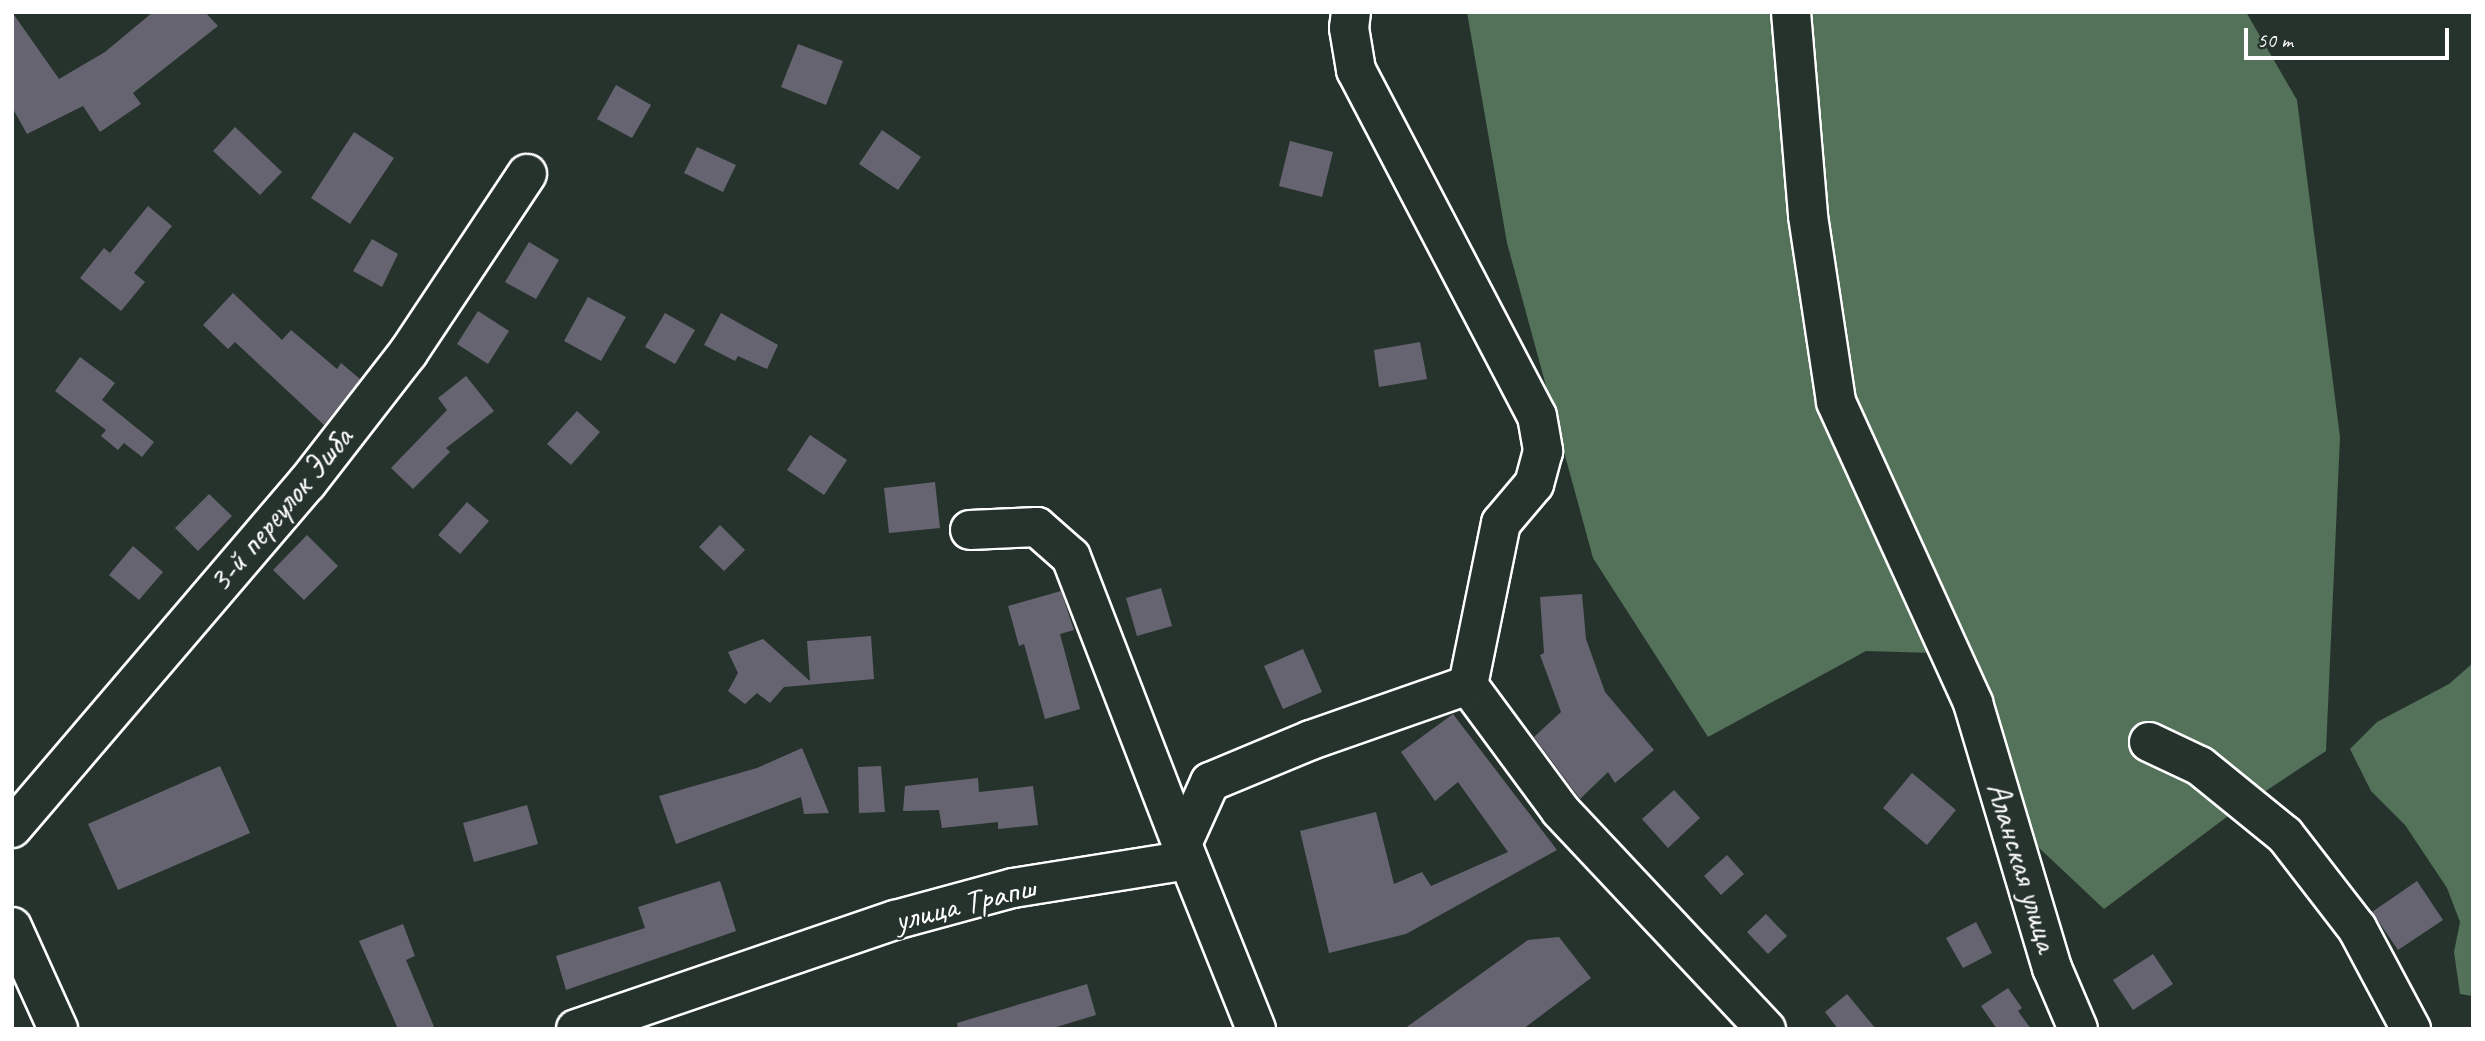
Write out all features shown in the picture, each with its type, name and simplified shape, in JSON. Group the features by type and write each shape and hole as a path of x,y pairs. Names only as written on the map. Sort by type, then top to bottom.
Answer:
{"main road":[{"path":"1351,12 1349,28 1356,71 1537,416 1543,451 1534,484 1501,523 1468,685 1560,810 1766,1029"},
{"name":"Аланская улица","path":"1791,12 1808,216 1836,402 1973,703 2052,968 2078,1029"},
{"name":"3-й переулок Эшба","path":"12,828 307,483 408,353 527,174"},
{"path":"970,530 1037,527 1071,557 1256,1029"},
{"path":"1185,852 1210,782 1311,740 1468,685"},
{"path":"2149,742 2200,765 2285,835 2357,928 2411,1029"},
{"name":"улица Трапш","path":"576,1029 895,920 1013,888 1185,852"},
{"path":"12,928 58,1029"}],"green space":[{"path":"1467,12 2246,12 2297,100 2340,437 2326,751 2228,816 2104,909 2037,846 1967,654 1866,651 1708,737 1593,558 1507,243"},
{"path":"2473,663 2473,996 2460,994 2454,952 2460,922 2447,888 2405,825 2371,791 2350,749 2377,722 2449,684"}],"building":[{"path":"12,12 59,79 105,52 153,12 205,12 218,26 133,93 141,104 100,132 83,106 27,134 12,107"},
{"path":"798,44 843,61 826,105 781,87"},
{"path":"616,85 651,105 632,138 597,119"},
{"path":"235,127 282,172 260,195 213,151"},
{"path":"882,130 921,157 898,190 859,164"},
{"path":"354,132 394,158 350,224 311,198"},
{"path":"1290,141 1333,152 1322,197 1279,186"},
{"path":"697,147 736,165 723,192 684,173"},
{"path":"148,206 172,226 134,273 145,282 121,311 80,278 104,248 110,253"},
{"path":"372,239 398,254 382,287 353,271"},
{"path":"529,242 559,260 536,299 505,282"},
{"path":"233,293 282,340 291,330 337,369 341,363 360,379 324,425 235,342 228,349 203,325"},
{"path":"588,297 626,317 601,361 564,341"},
{"path":"478,311 509,331 488,364 457,344"},
{"path":"665,313 695,330 675,364 645,347"},
{"path":"721,313 778,345 767,369 738,356 735,361 704,345"},
{"path":"1420,342 1427,379 1379,387 1374,350"},
{"path":"80,357 115,383 102,400 154,442 142,457 124,443 118,450 101,436 106,430 55,391"},
{"path":"466,376 494,411 446,448 450,452 413,489 391,468 447,410 438,398"},
{"path":"577,411 600,432 571,465 547,444"},
{"path":"810,435 847,460 824,495 787,470"},
{"path":"935,482 940,528 889,533 884,488"},
{"path":"209,494 232,516 198,551 175,528"},
{"path":"467,502 489,521 460,554 438,535"},
{"path":"720,525 745,550 724,571 699,547"},
{"path":"307,535 338,566 304,600 273,570"},
{"path":"133,546 163,572 139,600 109,575"},
{"path":"1161,588 1172,626 1137,636 1126,598"},
{"path":"1061,591 1074,630 1060,634 1080,709 1045,719 1024,644 1019,646 1008,606"},
{"path":"1582,594 1586,639 1605,692 1654,750 1615,783 1608,772 1580,799 1534,737 1561,712 1540,655 1544,653 1540,597"},
{"path":"871,636 874,679 784,687 770,703 757,693 745,704 728,691 738,673 728,652 763,639 810,681 807,641"},
{"path":"1303,649 1322,692 1283,709 1264,666"},
{"path":"1453,714 1557,850 1406,934 1329,953 1300,831 1376,812 1394,884 1422,872 1431,886 1508,852 1458,782 1435,801 1401,752"},
{"path":"802,748 829,813 804,814 801,797 676,844 659,796 757,768"},
{"path":"220,766 250,833 118,890 88,824"},
{"path":"881,766 885,812 859,813 858,767"},
{"path":"1912,773 1956,810 1927,845 1883,808"},
{"path":"978,778 979,792 1033,786 1038,825 998,829 998,822 942,828 939,810 903,811 905,786"},
{"path":"1674,790 1700,818 1668,848 1642,819"},
{"path":"527,805 538,844 474,862 463,823"},
{"path":"1727,855 1744,874 1721,895 1704,876"},
{"path":"720,881 736,931 566,990 556,956 645,928 638,907"},
{"path":"2417,881 2443,920 2398,950 2372,912"},
{"path":"1766,914 1787,936 1768,954 1747,932"},
{"path":"1976,922 1992,953 1963,968 1946,938"},
{"path":"403,924 415,956 406,960 435,1029 398,1029 359,941"},
{"path":"1559,937 1591,978 1523,1029 1404,1029 1528,940"},
{"path":"2153,954 2173,984 2133,1010 2113,980"},
{"path":"1087,984 1096,1015 1050,1029 958,1029 957,1023"},
{"path":"2008,988 2022,1008 2018,1011 2031,1029 1997,1029 1981,1006"},
{"path":"1847,994 1876,1029 1838,1029 1825,1012"}]}
